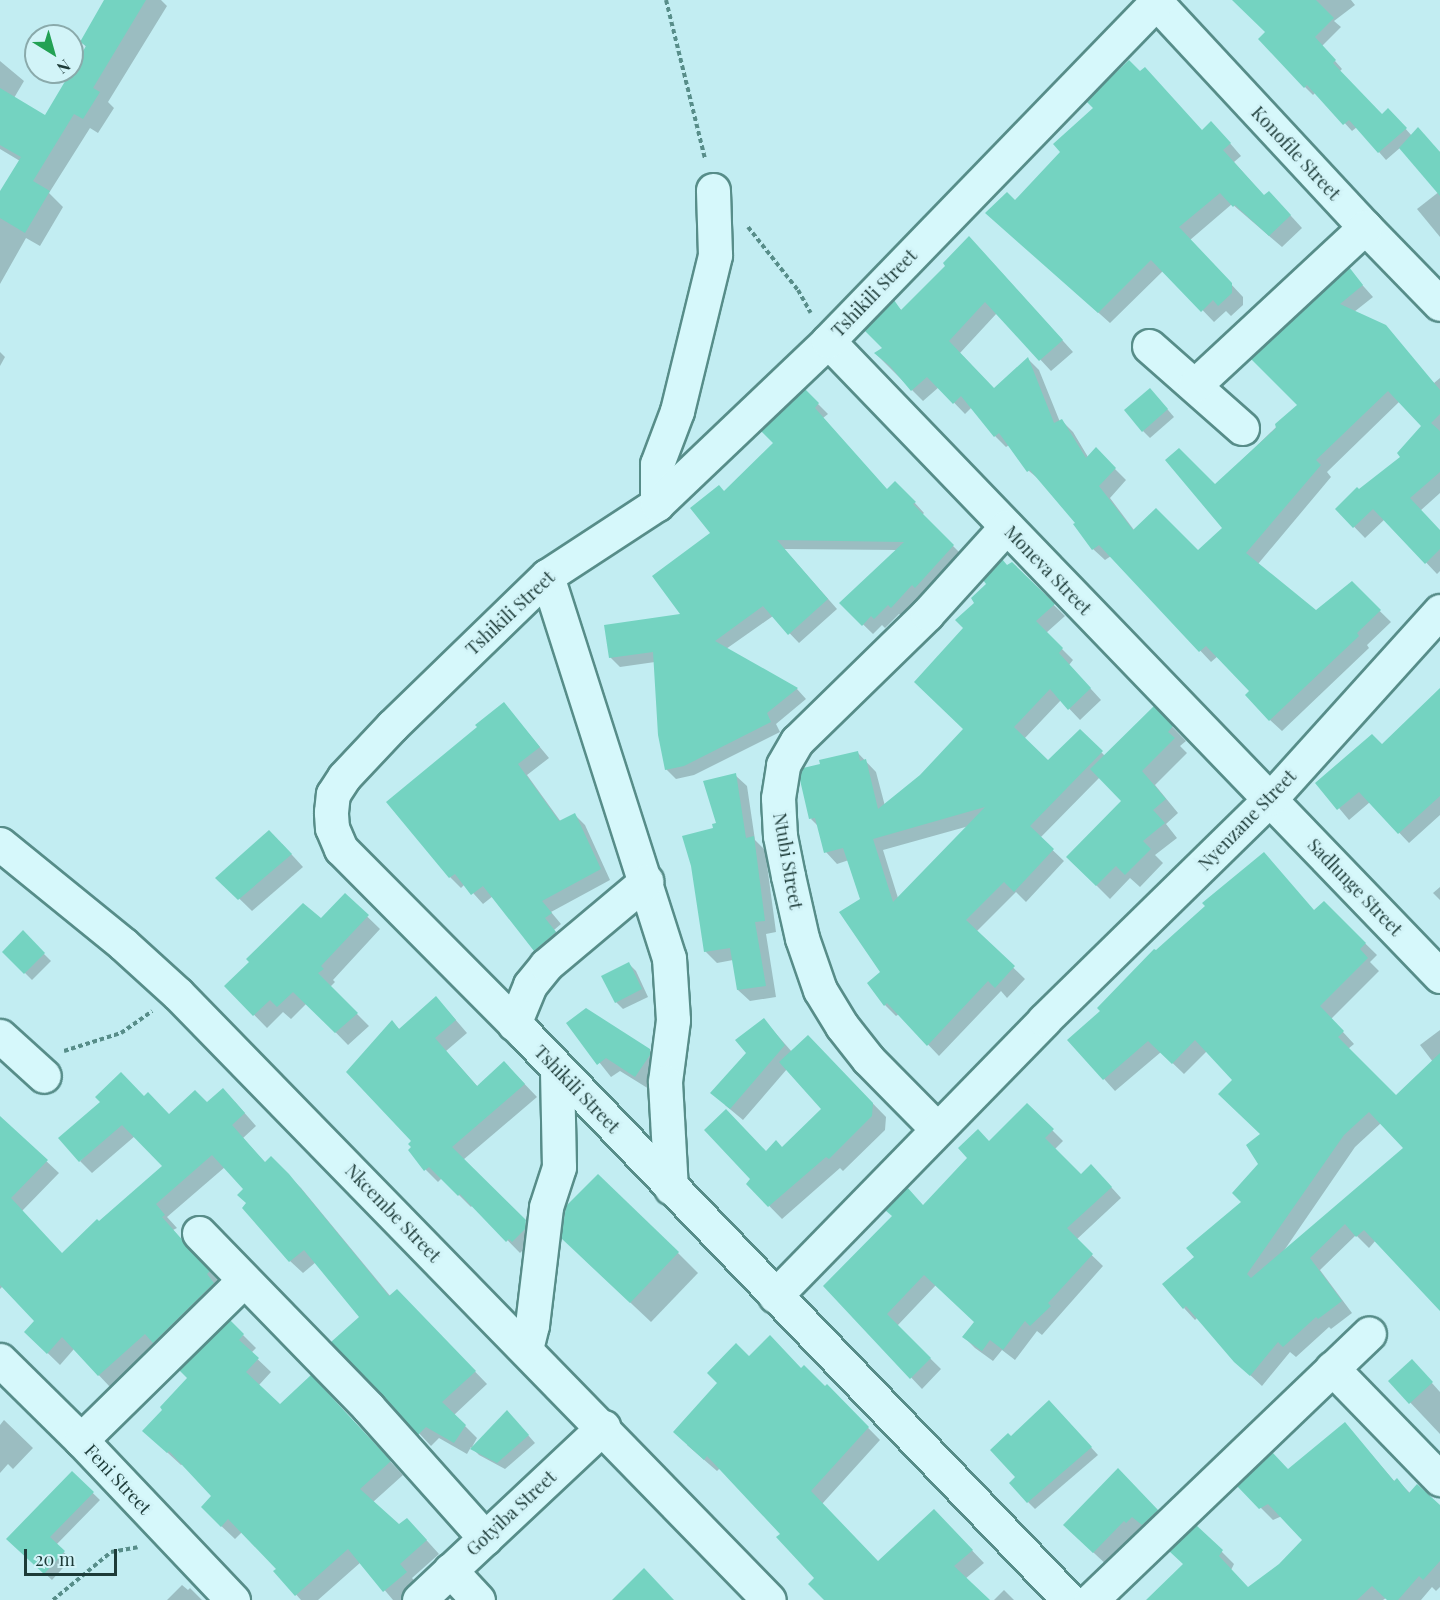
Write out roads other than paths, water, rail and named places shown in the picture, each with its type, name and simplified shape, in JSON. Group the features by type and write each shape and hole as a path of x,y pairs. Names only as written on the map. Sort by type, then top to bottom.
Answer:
{"street":[{"name":"Konofile Street","path":"1155,1 1365,227 1440,304"},
{"name":"Tshikili Street","path":"1069,1600 557,1068 341,849 332,828 332,812 333,794 344,777 392,726 547,576 657,504 828,341 1155,1"},
{"path":"657,504 657,464 677,411 715,255 713,190"},
{"path":"1195,385 1365,227"},
{"name":"Moneva Street","path":"828,341 1271,798"},
{"path":"1149,346 1242,428"},
{"name":"Ntubi Street","path":"937,1129 867,1059 842,1026 820,990 802,938 788,876 780,836 778,798 783,765 797,741 927,614 1006,527"},
{"path":"547,576 669,958 673,1020 665,1082 671,1188"},
{"name":"Nyenzane Street","path":"775,1296 1044,1020 1271,798 1436,624"},
{"name":"Sadlunge Street","path":"1271,798 1440,976"},
{"name":"Nkcembe Street","path":"0,844 123,944 178,994 603,1427 769,1600"},
{"path":"514,1024 530,985 546,965 646,881"},
{"path":"0,1036 35,1068"},
{"path":"525,1348 532,1326 546,1206 559,1167 557,1068"},
{"path":"199,1233 368,1407 485,1538"},
{"path":"81,1440 244,1280"},
{"path":"1091,1600 1369,1333"},
{"name":"Feni Street","path":"0,1360 81,1440 233,1600"},
{"path":"1332,1368 1440,1479"},
{"name":"Gotyiba Street","path":"419,1600 603,1427"},
{"path":"450,1570 478,1600"}]}
